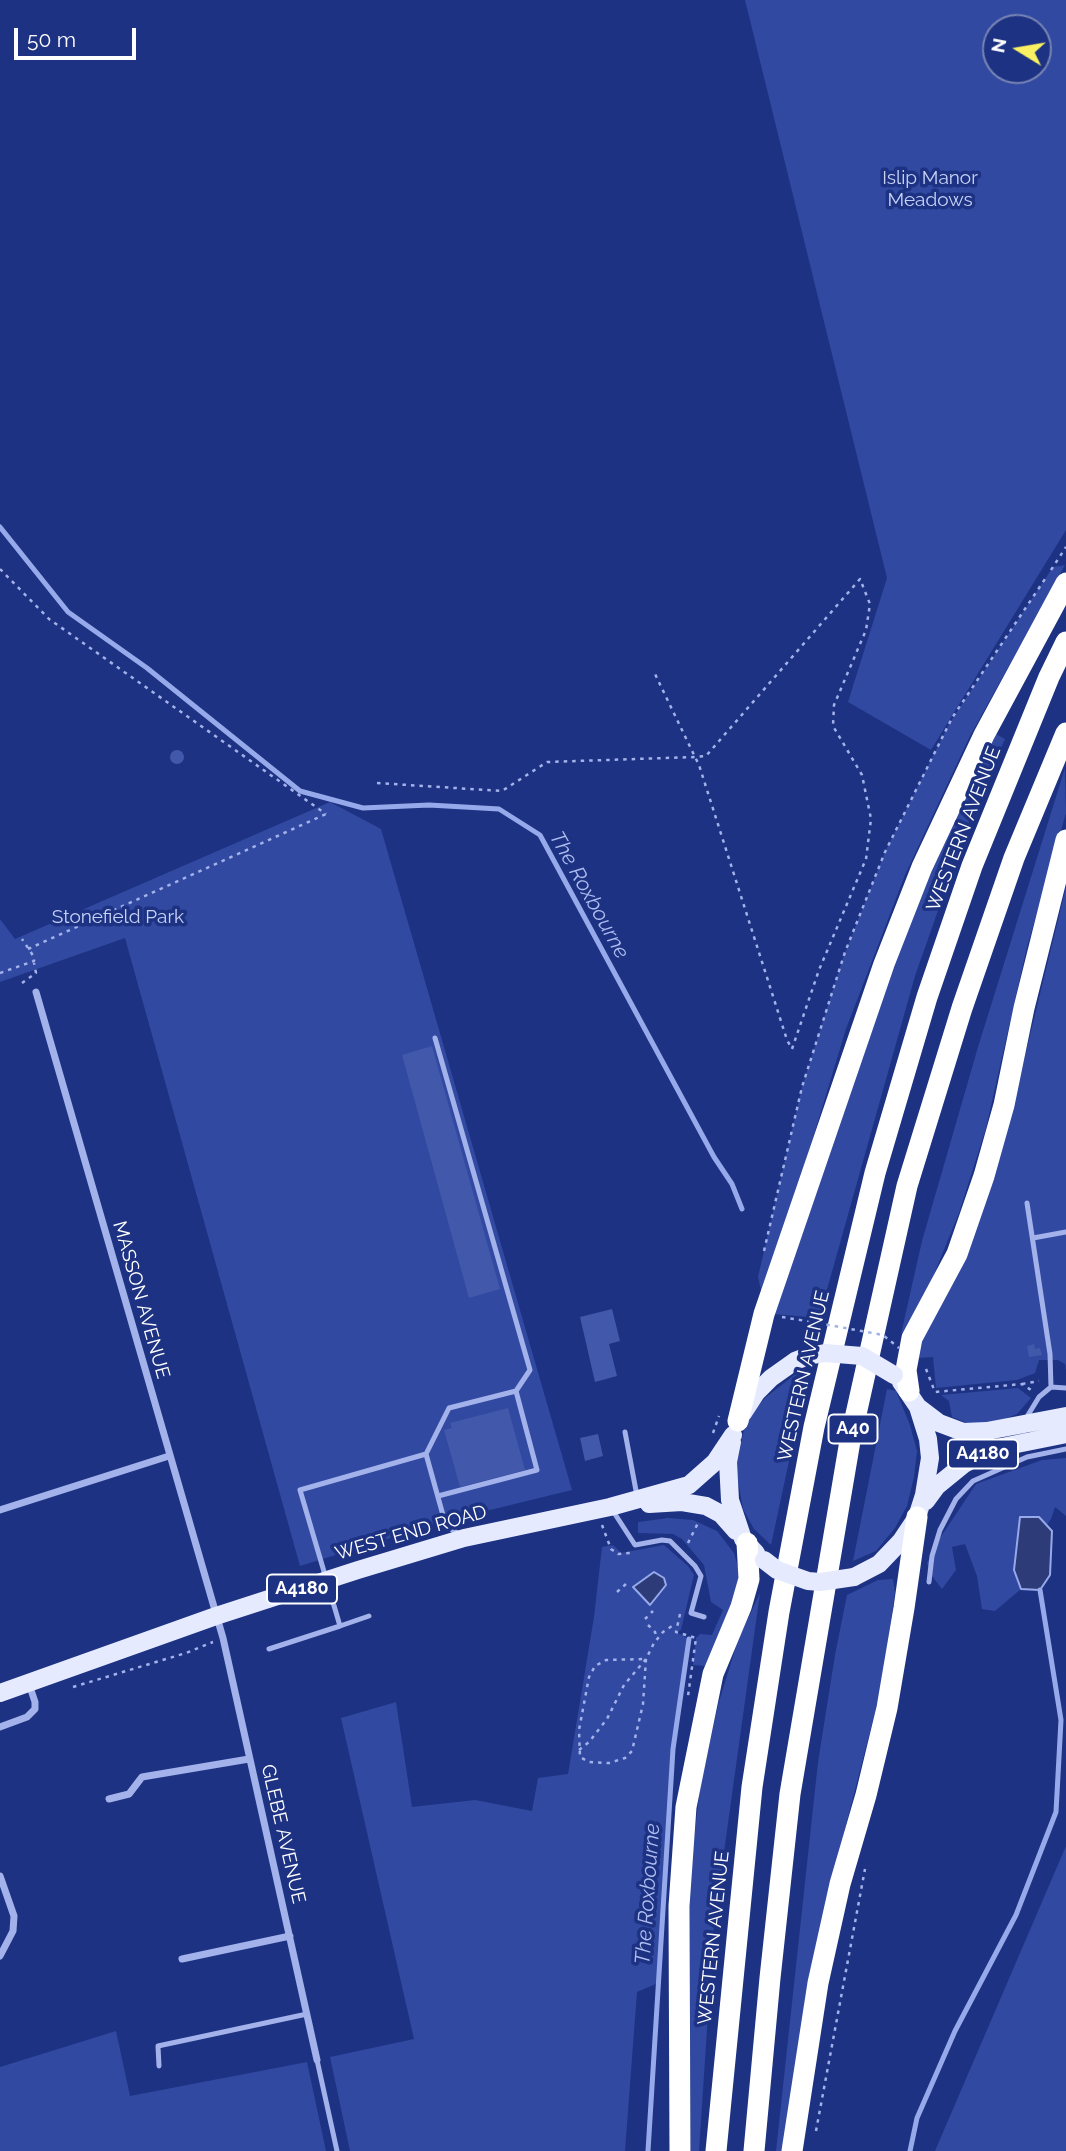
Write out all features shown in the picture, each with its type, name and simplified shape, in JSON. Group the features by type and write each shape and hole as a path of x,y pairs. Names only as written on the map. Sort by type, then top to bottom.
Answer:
{"highway":[{"path":"735,1428 764,1314 889,951 922,867 985,735 1066,583"},
{"name":"WESTERN AVENUE","path":"716,2151 752,1787 779,1612 814,1427 875,1173 927,997 972,866 1049,677 1066,642"},
{"name":"A40","path":"754,2151 790,1794 850,1441 907,1186 975,970 1014,858 1066,733"},
{"path":"913,1399 906,1370 912,1338 957,1254 984,1176 1004,1105 1024,1008 1066,840"},
{"path":"792,2151 818,1983 840,1884 866,1795 887,1707 919,1513"},
{"path":"680,2151 680,1906 687,1807 713,1674 741,1607 749,1579 745,1541"}],"main road":[{"path":"825,1353 862,1356 894,1375 913,1399 924,1423 930,1458 919,1513 901,1541 879,1564 854,1577 808,1581 777,1570 745,1541 730,1500 728,1461 735,1428 756,1393 795,1361 825,1353"},
{"name":"A4180","path":"913,1399 939,1423 963,1432 987,1431 1066,1416"},
{"name":"WEST END ROAD","path":"0,1693 216,1616 464,1538 610,1507 689,1485 715,1462 735,1428"},
{"name":"A4180","path":"919,1513 936,1486 964,1464 992,1449 1066,1434"},
{"name":"WEST END ROAD","path":"610,1507 682,1502 706,1506 721,1514 745,1541"}],"street":[{"name":"MASSON AVENUE","path":"36,992 216,1616"},
{"path":"0,1510 169,1456"},
{"name":"GLEBE AVENUE","path":"216,1616 317,2060"},
{"path":"0,1727 27,1717 35,1709 29,1683"},
{"path":"109,1800 130,1794 142,1777 249,1759"},
{"path":"0,1876 14,1916 13,1931 0,1956"},
{"path":"182,1959 290,1936"}],"lane":[{"path":"435,1038 530,1370 516,1391 449,1408 426,1454 446,1526 464,1538"},
{"path":"1027,1203 1050,1354 1051,1387"},
{"path":"1032,1238 1066,1232"},
{"path":"1023,1423 1039,1397 1051,1387 1066,1388"},
{"path":"438,1496 537,1470 516,1391"},
{"path":"625,1432 637,1499"},
{"path":"929,1582 932,1556 940,1530 956,1499 973,1481 1027,1457 1066,1448"},
{"path":"340,1626 300,1490 426,1454"},
{"path":"610,1507 635,1545 670,1541 695,1566 701,1576 691,1613 704,1618"},
{"path":"269,1649 369,1616"},
{"path":"159,2066 158,2046 307,2014"},
{"path":"317,2060 337,2151"}],"path":[{"path":"765,1250 802,1087 843,958 885,852 952,718 1066,547"},
{"path":"0,569 49,619 326,814 28,949"},
{"path":"377,783 502,791 547,762 695,757 706,756 860,579 870,604 866,630 834,705 833,726 862,775 871,819 866,859 819,970 792,1049 695,757 655,674"},
{"path":"22,939 34,961 36,973 22,982"},
{"path":"0,973 34,961"},
{"path":"772,1315 883,1335 900,1348"},
{"path":"925,1367 934,1392 1042,1380"},
{"path":"1022,1384 1035,1394"},
{"path":"683,1554 701,1516"},
{"path":"593,1527 602,1525 611,1549 618,1554 636,1552"},
{"path":"617,1592 628,1583"},
{"path":"645,1619 653,1611"},
{"path":"680,1614 676,1632 696,1638 686,1705"},
{"path":"648,1625 655,1632 657,1639"},
{"path":"579,1750 607,1719 624,1685 646,1659 657,1639 672,1626 677,1626"},
{"path":"70,1688 186,1653 223,1638"},
{"path":"646,1659 643,1704 632,1751 625,1759 610,1763 589,1762 580,1757 579,1730 589,1677 595,1666 606,1660 646,1659"}],"green space":[{"name":"Islip Manor Meadows","path":"745,0 1066,0 1066,530 931,750 848,702 887,578"},
{"path":"1065,565 970,736 905,875 846,1029 762,1295 758,1277 802,1087 843,958 885,852 949,724 1053,567"},
{"path":"996,734 1005,739 973,811 915,976 819,1318 773,1314 884,985 935,862"},
{"path":"1065,768 1066,813 1027,947 986,1128 959,1213 930,1284 909,1325 901,1334 922,1241 978,1047"},
{"name":"Stonefield Park","path":"330,802 381,829 572,1490 445,1521 300,1566 125,938 0,982 0,919 15,939"},
{"path":"1066,887 1066,1370 1065,1364 1058,1360 1039,1360 1035,1373 1017,1380 936,1388 933,1357 918,1358 921,1337 1013,1105"},
{"path":"798,1372 808,1373 771,1545 754,1529 743,1509 736,1468 746,1420 765,1398"},
{"path":"1018,1388 1031,1398 1017,1414 1002,1420 972,1425 952,1417 949,1401 941,1395"},
{"path":"887,1389 896,1391 910,1425 917,1451 914,1477 907,1506 895,1528 876,1551 853,1561"},
{"path":"1066,1458 1066,1516 1055,1507 1047,1525 1039,1517 1014,1570 1021,1589 995,1611 982,1609 977,1576 965,1544 952,1547 956,1570 942,1589 932,1576 927,1563 940,1538 976,1484 1042,1460"},
{"path":"668,1518 693,1520 717,1531 734,1553 738,1567 739,1578 732,1607 705,1666 693,1665 696,1638 700,1634 712,1635 723,1610 711,1602 704,1565 682,1539 673,1534 638,1533 638,1522"},
{"path":"613,1545 621,1553 664,1545 688,1566 694,1575 681,1630 676,1632 689,1639 673,1749 658,1983 637,1992 625,2151 350,2151 330,2057 414,2039 341,1718 396,1702 412,1807 475,1800 532,1811 538,1778 568,1774 594,1617 602,1547"},
{"path":"893,1579 895,1592 881,1689 828,1895 785,2151 776,2151 818,1762 847,1595 878,1580"},
{"path":"760,1593 714,1924 699,2151 691,2151 689,1882 700,1788 718,1705 738,1640"},
{"path":"1066,1846 1066,2151 935,2151"},
{"path":"116,2031 130,2096 307,2062 326,2151 0,2151 0,2067"}],"shaded area":[{"path":"1020,1517 1039,1517 1052,1531 1050,1575 1040,1590 1021,1589 1014,1570"},
{"path":"654,1572 664,1578 666,1585 650,1605 633,1587"}],"building":[{"path":"174,750 180,750 184,757 180,764 174,764 170,760 170,754"},
{"path":"432,1046 500,1289 469,1298 402,1055"},
{"path":"612,1309 620,1341 609,1344 617,1376 595,1382 580,1317"},
{"path":"1034,1344 1035,1349 1040,1348 1042,1355 1029,1357 1027,1346"},
{"path":"508,1408 525,1470 460,1487 444,1430 452,1428 450,1423"},
{"path":"598,1434 603,1456 585,1461 580,1438"}],"waterway":[{"name":"The Roxbourne","path":"0,527 68,612 147,668 300,791 363,808 429,805 499,809 540,835 714,1157 732,1184 742,1209"},
{"path":"910,2151 917,2118 955,2031 1016,1915 1056,1812 1061,1720 1040,1590"},
{"name":"The Roxbourne","path":"648,2151 673,1749 689,1639"}]}
